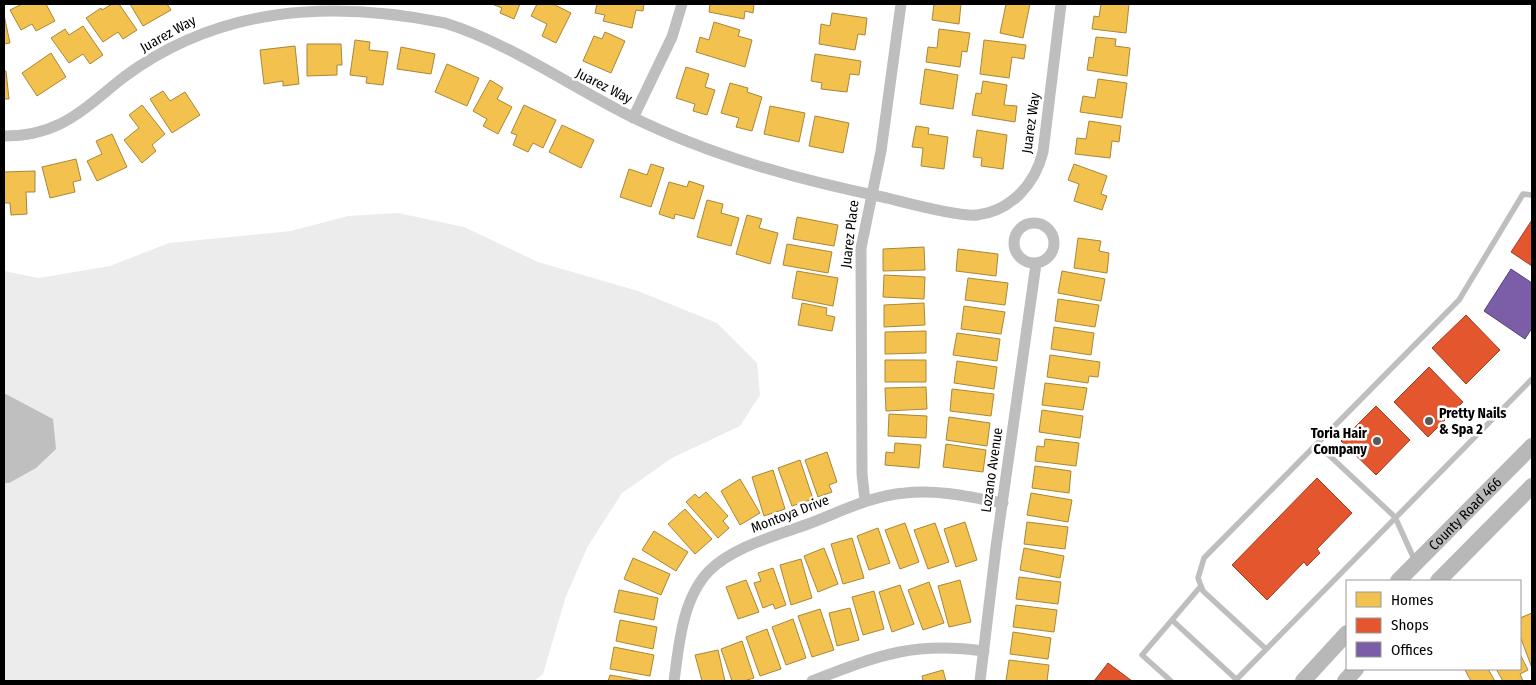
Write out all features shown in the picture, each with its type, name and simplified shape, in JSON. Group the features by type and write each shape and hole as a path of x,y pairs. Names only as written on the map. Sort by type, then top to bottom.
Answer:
{"main road":[{"name":"County Road 466","path":"1399,580 1532,446"},
{"name":"County Road 466","path":"1439,580 1532,486"},
{"path":"1303,681 1346,634"},
{"path":"1345,681 1355,670"}],"street":[{"path":"633,118 672,37 682,4"},
{"name":"Juarez Place","path":"864,501 862,474 861,248 870,195 883,141 902,4"},
{"name":"Juarez Way","path":"4,136 22,136 50,128 74,118 124,78 155,58 216,26 289,5 374,6 446,23 480,35 633,118 700,146 757,166 827,186 974,216 1000,210 1016,198 1040,168 1061,4"},
{"name":"Lozano Avenue","path":"980,681 1036,264"},
{"name":"Montoya Drive","path":"674,681 680,642 691,601 710,570 749,546 864,501 886,495 930,492 1003,503"},
{"path":"812,681 874,657 895,652 936,647 984,651"}],"lane":[{"path":"1266,649 1204,591 1198,578 1204,558 1459,300 1523,194 1532,195"},
{"path":"1172,620 1236,680 1532,379"},
{"path":"1317,444 1395,518 1416,563"},
{"path":"1171,681 1142,656 1201,586"}],"shaded area":[{"path":"398,213 464,227 538,262 638,291 717,323 757,363 760,395 740,426 672,458 622,493 588,546 566,596 543,674 534,681 4,681 4,483 9,483 53,419 4,393 4,271 39,278 110,266 169,243 291,231 348,216"},
{"path":"4,393 53,419 56,449 36,468 9,483 4,483"}],"building: Homes":[{"path":"22,4 46,4 55,21 36,31 32,24 21,30 10,10"},
{"path":"112,4 119,4 137,30 123,39 118,32 103,42 86,18 101,8 102,10"},
{"path":"130,4 167,4 171,10 143,26"},
{"path":"492,4 520,4 514,19 500,13 502,8"},
{"path":"537,4 553,4 571,13 556,43 542,36 547,24 531,16"},
{"path":"597,4 644,4 643,11 636,10 632,28 603,21 605,15 595,13"},
{"path":"710,4 754,4 753,13 745,11 744,19 709,12"},
{"path":"934,4 961,4 959,24 932,20"},
{"path":"1006,4 1030,4 1023,38 1000,33"},
{"path":"1101,4 1129,4 1126,33 1092,29 1094,16 1099,17"},
{"path":"832,13 867,18 865,35 858,34 855,50 819,44 821,24 830,26"},
{"path":"4,15 10,43 4,44"},
{"path":"714,22 740,30 738,36 752,40 745,67 696,52 700,37 709,40"},
{"path":"83,26 103,55 90,64 83,54 69,63 51,38 65,29 69,35"},
{"path":"939,29 970,33 967,52 962,51 960,67 926,62 928,47 937,48"},
{"path":"605,32 625,41 611,73 583,61 594,36 602,39"},
{"path":"1096,37 1116,39 1115,46 1130,48 1127,76 1087,70 1089,57 1093,58"},
{"path":"355,40 370,42 369,50 388,52 383,85 366,83 367,77 350,75"},
{"path":"984,40 1026,45 1024,59 1012,57 1009,78 980,74"},
{"path":"307,44 341,44 342,65 337,65 337,75 307,76"},
{"path":"295,46 299,84 283,86 283,81 264,84 260,50"},
{"path":"401,47 435,54 431,74 397,69"},
{"path":"51,53 66,77 37,96 22,73"},
{"path":"815,54 861,61 859,75 850,74 847,92 821,89 822,83 811,81"},
{"path":"447,64 479,78 467,106 435,92"},
{"path":"686,67 709,74 705,87 715,90 707,115 693,111 695,104 676,98"},
{"path":"925,69 958,75 953,109 920,104"},
{"path":"4,71 6,71 9,99 4,99"},
{"path":"1098,79 1127,83 1122,118 1080,112 1083,96 1095,98"},
{"path":"490,80 503,88 497,99 512,107 498,134 483,126 487,119 473,111"},
{"path":"983,81 1007,85 1004,105 1017,106 1015,122 972,115 976,93 981,94"},
{"path":"730,83 748,88 747,92 762,97 752,131 736,127 739,118 721,113"},
{"path":"163,91 170,101 185,92 200,115 172,133 150,99"},
{"path":"142,105 165,134 152,145 156,151 142,163 124,140 139,128 129,115"},
{"path":"524,105 556,120 543,148 533,143 528,152 513,145 517,135 511,133"},
{"path":"770,106 805,113 799,142 764,134"},
{"path":"815,116 849,123 843,153 809,146"},
{"path":"1089,121 1121,126 1119,142 1112,141 1110,158 1075,154 1077,138 1086,139"},
{"path":"562,125 594,140 581,168 549,152"},
{"path":"916,126 929,128 928,134 948,137 944,169 921,166 923,148 912,147"},
{"path":"977,130 1007,135 1003,169 981,166 982,158 973,157"},
{"path":"112,134 127,167 97,181 87,161 102,154 96,141"},
{"path":"76,159 81,180 73,182 75,192 50,198 42,167"},
{"path":"651,164 664,168 651,207 620,197 629,169 647,175"},
{"path":"1074,164 1107,176 1101,194 1107,196 1102,210 1074,201 1079,184 1068,180"},
{"path":"35,171 35,192 26,192 27,214 11,215 10,203 4,203 4,172"},
{"path":"689,181 704,186 694,219 675,214 674,219 659,214 669,182 687,187"},
{"path":"707,200 723,204 721,213 739,218 731,246 697,237"},
{"path":"747,215 762,219 759,228 778,233 770,264 736,254"},
{"path":"797,217 838,225 834,246 793,239"},
{"path":"1078,238 1101,241 1099,251 1109,253 1107,273 1074,268"},
{"path":"787,244 832,252 828,273 783,265"},
{"path":"924,247 925,270 883,271 883,249"},
{"path":"958,249 998,254 996,276 956,271"},
{"path":"797,271 838,278 833,306 792,298"},
{"path":"1062,271 1105,279 1101,301 1058,293"},
{"path":"884,275 925,277 924,299 883,297"},
{"path":"968,278 1008,283 1005,305 965,300"},
{"path":"1058,299 1099,305 1095,327 1055,321"},
{"path":"802,303 827,308 826,315 835,317 832,331 798,325"},
{"path":"924,303 925,325 884,327 884,305"},
{"path":"964,306 1005,312 1001,334 961,329"},
{"path":"1054,327 1094,333 1091,355 1051,349"},
{"path":"926,331 926,353 885,354 885,332"},
{"path":"957,333 1000,339 997,361 953,355"},
{"path":"1050,355 1100,362 1098,377 1089,376 1088,383 1047,377"},
{"path":"885,360 926,360 926,382 885,382"},
{"path":"957,361 997,367 994,389 954,383"},
{"path":"1045,383 1087,388 1083,410 1042,405"},
{"path":"926,387 927,409 886,411 885,388"},
{"path":"952,389 994,394 991,416 950,411"},
{"path":"1042,410 1083,416 1080,438 1039,432"},
{"path":"889,414 927,416 926,438 888,436"},
{"path":"949,417 990,423 987,446 946,440"},
{"path":"1045,439 1079,443 1076,466 1035,461 1037,446 1044,447"},
{"path":"895,443 921,445 919,468 885,465 886,452 894,453"},
{"path":"946,444 986,450 983,472 943,467"},
{"path":"827,452 837,482 829,485 832,492 818,497 805,460"},
{"path":"800,460 813,499 792,506 778,468"},
{"path":"1035,466 1071,471 1069,493 1032,488"},
{"path":"773,470 785,509 764,516 752,477"},
{"path":"740,479 760,513 740,525 721,491"},
{"path":"706,492 728,516 723,521 729,528 718,538 686,502 695,494 699,498"},
{"path":"1031,493 1072,500 1068,522 1027,515"},
{"path":"685,509 712,539 695,554 668,524"},
{"path":"965,522 977,560 956,567 944,529"},
{"path":"1027,522 1068,527 1065,549 1024,544"},
{"path":"905,523 919,562 900,569 885,530"},
{"path":"935,523 949,562 928,569 914,530"},
{"path":"878,528 890,563 869,570 857,536"},
{"path":"654,531 688,552 676,571 642,550"},
{"path":"852,538 864,578 843,584 831,544"},
{"path":"824,548 838,584 818,592 804,556"},
{"path":"1024,548 1064,556 1060,578 1020,570"},
{"path":"633,558 670,574 661,595 624,579"},
{"path":"801,559 812,598 791,605 780,565"},
{"path":"773,568 786,605 775,609 773,604 763,608 754,583 761,581 758,573"},
{"path":"1019,577 1061,582 1058,604 1016,599"},
{"path":"746,580 759,612 738,619 726,587"},
{"path":"960,580 971,622 949,627 938,586"},
{"path":"929,582 944,623 923,630 908,590"},
{"path":"900,585 914,624 892,632 879,592"},
{"path":"619,590 658,598 654,620 614,612"},
{"path":"874,591 884,629 863,635 852,597"},
{"path":"1016,605 1057,610 1054,632 1013,627"},
{"path":"850,608 859,640 837,646 829,613"},
{"path":"820,609 834,650 812,657 798,616"},
{"path":"1532,613 1532,668 1521,639 1521,618"},
{"path":"793,619 806,658 786,665 772,627"},
{"path":"620,620 657,627 653,649 616,641"},
{"path":"767,629 781,669 760,676 746,637"},
{"path":"1013,632 1051,638 1048,659 1010,654"},
{"path":"742,641 754,678 744,681 732,681 721,649"},
{"path":"614,647 654,655 650,676 610,669"},
{"path":"718,650 725,681 702,681 695,655"},
{"path":"1521,656 1528,670 1520,674 1523,681 1503,681 1497,670 1521,670"},
{"path":"1009,660 1049,665 1047,681 1006,681"},
{"path":"943,670 946,681 923,681 922,676"},
{"path":"1465,670 1489,670 1495,681 1471,681"},
{"path":"610,675 643,681 608,681"}],"building: Shops":[{"path":"1532,220 1532,266 1511,252"},
{"path":"1466,315 1500,350 1466,384 1432,348"},
{"path":"1429,367 1463,402 1428,437 1394,402"},
{"path":"1376,406 1410,440 1376,475 1341,441"},
{"path":"1317,478 1352,513 1317,549 1320,553 1307,566 1304,562 1267,600 1232,565"},
{"path":"1108,663 1132,681 1094,681"}],"building: Offices":[{"path":"1511,269 1532,283 1532,328 1525,339 1484,311"}],"place":[{"name":"Pretty Nails & Spa 2","path":"1429,421"},
{"name":"Toria Hair Company","path":"1377,441"}]}
